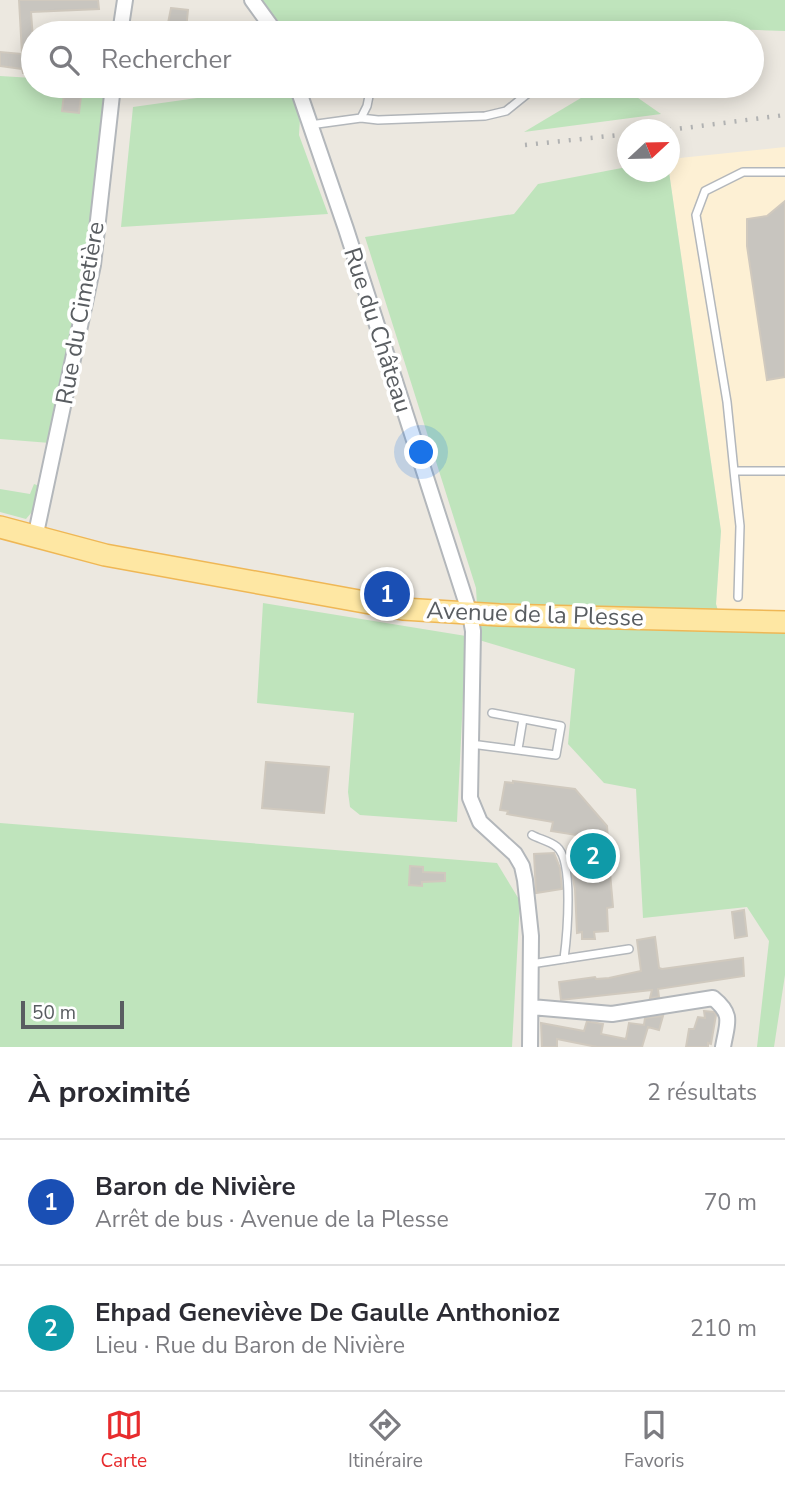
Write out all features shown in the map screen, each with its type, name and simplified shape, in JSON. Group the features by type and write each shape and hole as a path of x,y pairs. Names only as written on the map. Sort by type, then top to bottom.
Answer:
{"main road":[{"name":"Avenue de la Plesse","path":"0,527 104,555 403,609 470,614 785,622"}],"street":[{"path":"122,21 125,0"},
{"path":"252,0 267,21"},
{"name":"Rue du Cimetière","path":"36,538 93,265 112,98"},
{"name":"Rue du Château","path":"301,98 470,614 473,631 470,798 480,822 515,854 522,866 529,914 530,1047"},
{"path":"531,1007 612,1014 713,999 724,1007 729,1016 723,1047"}],"lane":[{"path":"361,118 367,98"},
{"path":"310,125 361,118 378,120 485,116 506,111 522,98"},
{"path":"738,597 740,526 728,412 696,215 705,191 743,172 785,172"},
{"path":"733,471 785,471"},
{"path":"471,744 556,755 561,726 492,713"},
{"path":"518,749 523,719"},
{"path":"532,835 556,846 565,858 569,927 564,959"},
{"path":"531,964 629,949"}],"shaded area":[{"path":"785,147 785,631 723,627 716,604 721,531 670,182 680,182 680,158"}],"green space":[{"path":"252,0 785,0 785,31 764,30 764,21 267,21"},
{"path":"0,76 21,77 21,98 105,98 89,235 50,443 0,439"},
{"path":"197,98 301,98 299,135 328,214 121,227 133,107"},
{"path":"581,98 638,98 661,114 524,132"},
{"path":"617,169 617,182 670,182 721,531 716,604 723,627 785,631 785,975 774,1047 757,1047 769,941 747,907 643,918 636,789 604,783 568,744 575,669 479,640 476,588 365,237 514,214 538,184"},
{"path":"34,484 42,487 37,506 26,519 0,512 0,489 30,494"},
{"path":"263,603 466,636 457,822 360,815 350,807 348,792 354,713 257,703"},
{"path":"0,823 497,863 520,901 512,1047 0,1047"}],"building":[{"path":"19,0 98,0 99,9 31,12 32,21 21,21 21,36"},
{"path":"171,8 188,10 187,21 168,21"},
{"path":"0,52 21,54 21,69 0,66"},
{"path":"64,98 81,98 79,113 62,111"},
{"path":"785,201 785,377 767,380 747,246 747,219 767,216"},
{"path":"266,762 329,767 324,813 262,808"},
{"path":"505,782 575,789 607,826 608,840 551,831 553,822 507,814 508,811 500,810"},
{"path":"608,850 613,907 607,908 608,931 594,932 595,939 582,939 582,932 577,933 575,889 568,852"},
{"path":"554,853 560,868 562,889 536,893 534,854"},
{"path":"410,866 423,867 423,872 445,873 445,881 422,882 422,886 409,885"},
{"path":"744,910 747,936 735,938 732,912"},
{"path":"655,937 659,968 743,958 744,976 658,989 659,997 650,998 652,990 561,1000 559,982 595,977 609,978 641,971 637,940"},
{"path":"704,1011 714,1012 716,1015 711,1044 708,1043 708,1047 686,1047 689,1029 694,1029 698,1017 705,1018"},
{"path":"663,1016 659,1030 648,1027 642,1047 597,1047 557,1039 557,1047 542,1047 541,1023 584,1031 587,1021 603,1024 601,1034 626,1039 629,1023 644,1025 645,1018"}],"railway":[{"path":"680,129 785,115"},
{"path":"525,145 617,135"}],"place":[{"name":"Baron de Nivière","path":"387,594"},
{"name":"Ehpad Geneviève De Gaulle Anthonioz","path":"593,856"}]}
